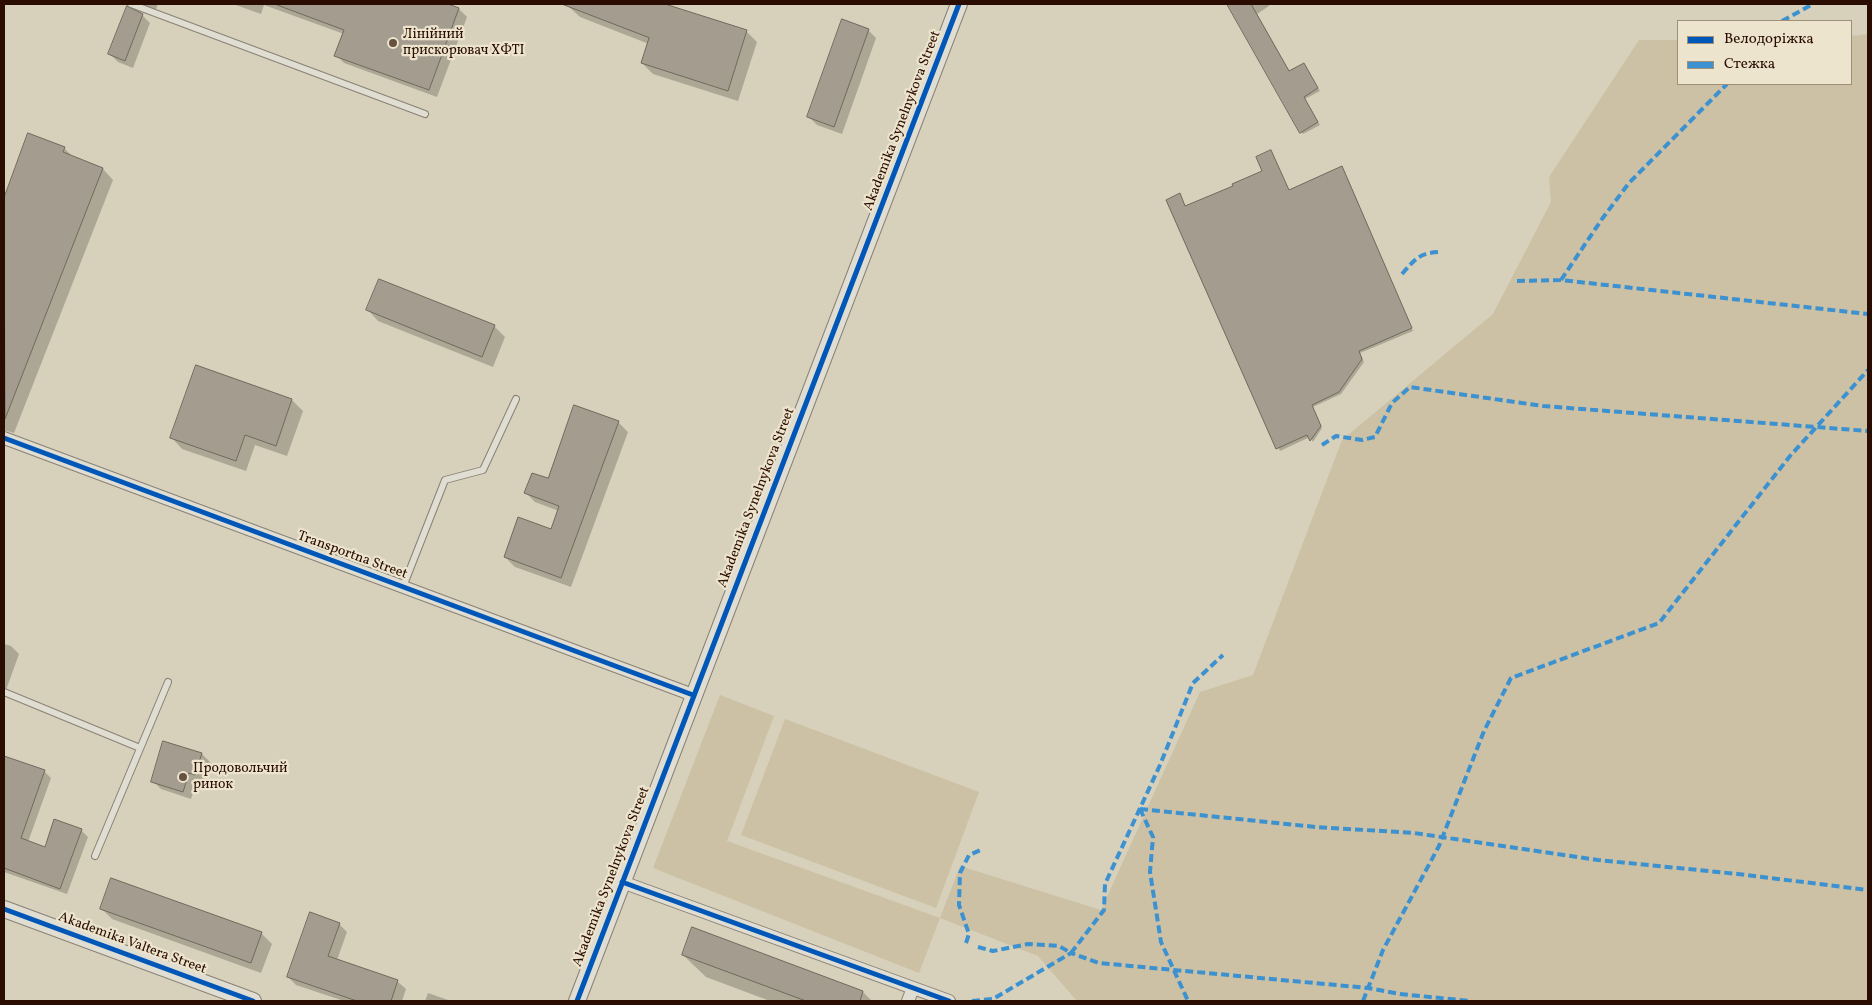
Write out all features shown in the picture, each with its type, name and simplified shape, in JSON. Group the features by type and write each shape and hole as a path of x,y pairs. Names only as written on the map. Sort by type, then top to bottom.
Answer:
{"street":[{"name":"Akademika Synelnykova Street","path":"577,1001 693,695 907,144 959,4"},
{"name":"Transportna Street","path":"4,438 693,695"},
{"path":"622,882 949,1001"},
{"name":"Akademika Valtera Street","path":"4,909 253,1001"},
{"path":"908,1001 912,988"}],"lane":[{"path":"131,4 425,114"},
{"path":"403,587 445,480 483,470 516,399"},
{"path":"95,856 168,682"},
{"path":"4,692 140,748"}],"shaded area":[{"path":"1868,34 1868,1001 1077,1001 1038,956 940,918 960,866 1101,910 1200,692 1253,675 1342,440 1493,314 1551,202 1549,177 1639,40 1677,40 1677,85 1852,85 1852,36"},
{"path":"720,695 774,716 727,841 940,918 919,973 653,868"},
{"path":"785,719 979,792 936,908 741,835"}],"building":[{"name":"Лінійний прискорювач ХФТІ","path":"277,4 448,4 459,8 429,90 334,56 344,30"},
{"path":"562,4 665,4 747,30 728,91 641,63 649,38"},
{"path":"1227,4 1251,4 1289,71 1304,63 1318,88 1304,97 1318,122 1300,133"},
{"path":"127,6 143,14 125,61 108,54"},
{"path":"842,19 869,29 834,127 807,117"},
{"path":"28,133 65,147 63,152 103,168 5,419 4,198"},
{"path":"1271,150 1289,190 1342,166 1412,328 1359,351 1362,359 1339,392 1312,405 1321,426 1310,441 1307,435 1276,449 1166,200 1180,193 1185,206 1233,186 1232,184 1262,171 1256,157"},
{"path":"379,279 495,325 482,357 366,310"},
{"path":"196,365 292,399 276,446 245,435 236,461 170,438"},
{"path":"574,405 619,421 561,578 504,557 518,517 551,529 559,506 524,493 532,473 548,478"},
{"path":"163,741 202,753 195,775 189,773 183,792 151,782"},
{"path":"4,756 45,770 21,838 45,847 54,819 82,829 60,889 4,868"},
{"path":"111,878 262,932 251,963 100,909"},
{"path":"310,912 340,923 328,956 398,980 391,1001 357,1001 287,977"},
{"path":"692,927 863,991 860,1001 806,1001 682,955"}],"marked path":[{"path":"1784,20 1813,4"},
{"path":"1561,280 1629,183 1726,85"},
{"path":"1402,274 1419,257 1428,253 1442,252"},
{"path":"1517,281 1561,280 1868,314"},
{"path":"1363,1001 1383,950 1439,846 1484,731 1511,678 1659,623 1790,456 1868,370"},
{"path":"1322,445 1336,436 1362,440 1375,437 1392,403 1410,387 1543,406 1868,431"},
{"path":"978,947 993,951 1028,944 1059,946 1071,953 1104,910 1105,884 1160,765 1193,683 1223,655"},
{"path":"1140,809 1316,827 1414,833 1598,860 1738,874 1868,890"},
{"path":"1140,809 1153,837 1150,872 1161,942 1188,1001"},
{"path":"966,943 969,934 959,905 960,873 969,855 983,849"},
{"path":"972,1001 993,999 1071,953 1099,963 1368,988 1400,994 1470,1001"}],"cycle path":[{"path":"577,1001 959,4"},
{"path":"4,438 693,695"},
{"path":"622,882 949,1001"},
{"path":"4,909 253,1001"}],"place":[{"name":"Лінійний прискорювач ХФТІ","path":"393,43"},
{"name":"Продовольчий ринок","path":"183,777"}]}
